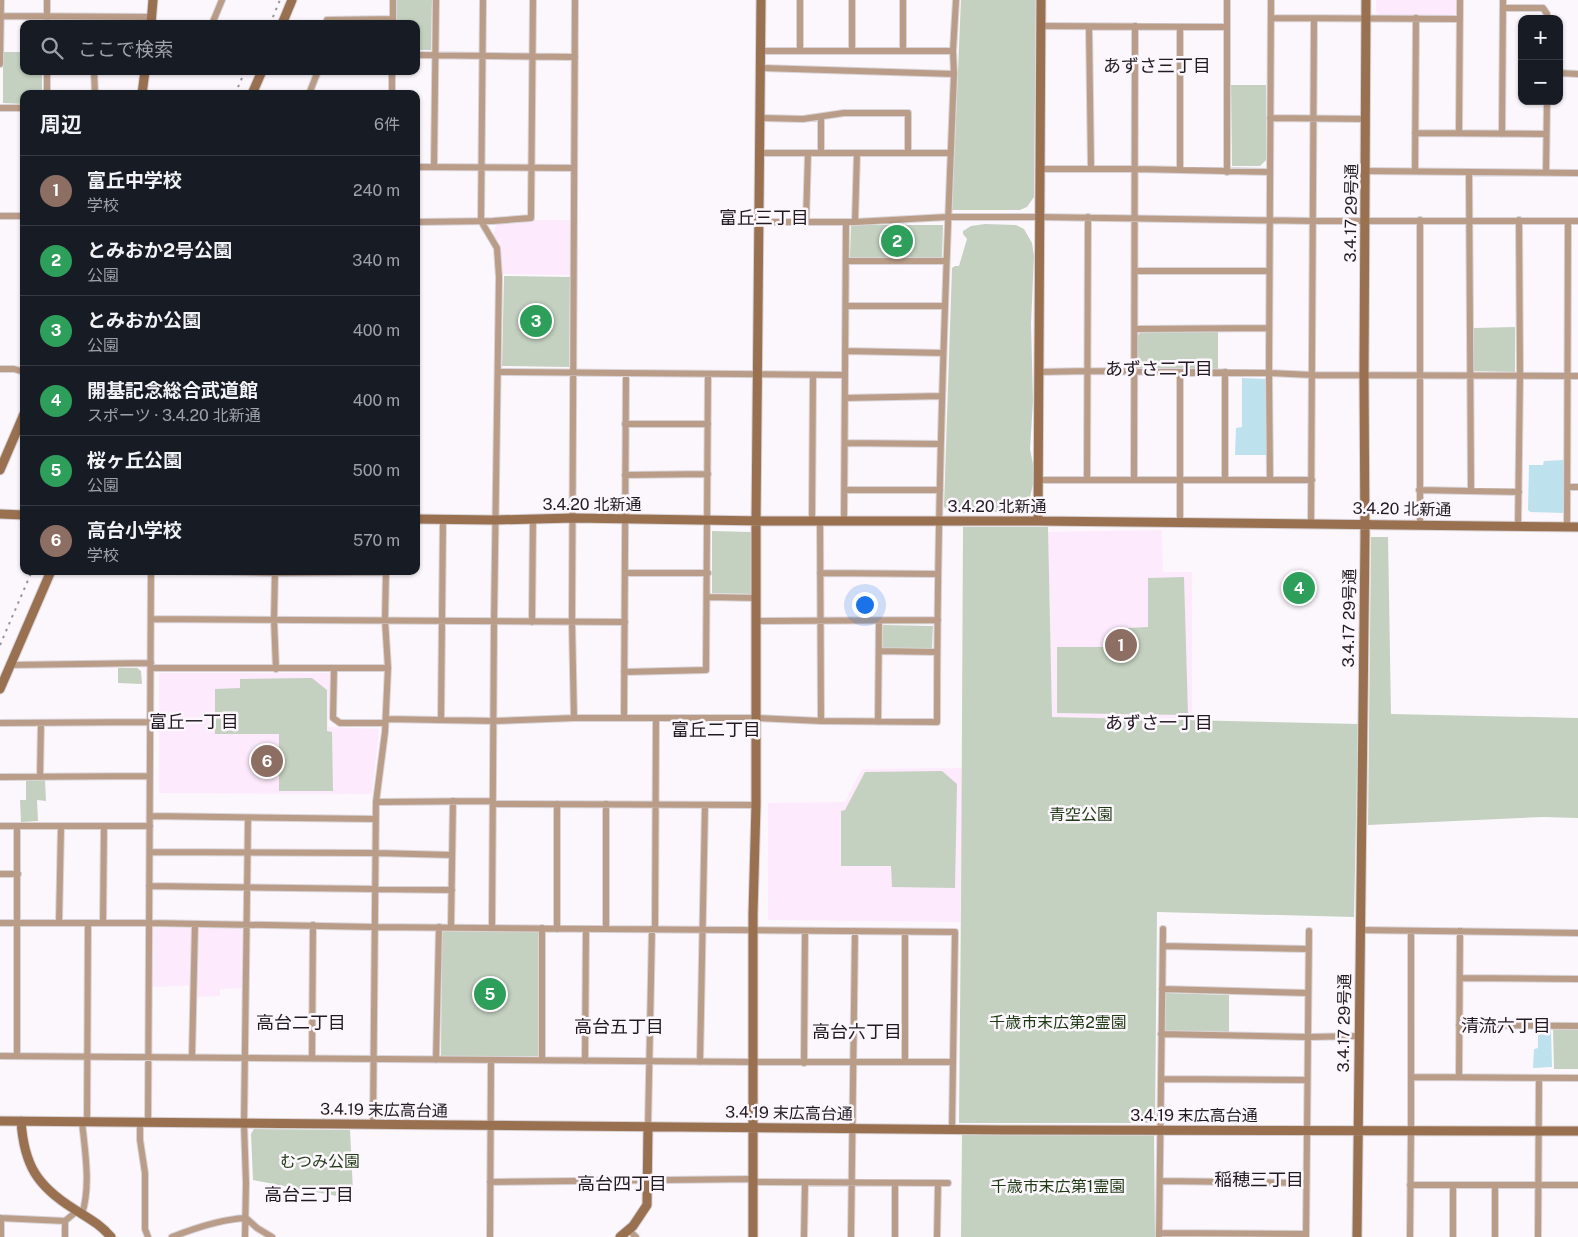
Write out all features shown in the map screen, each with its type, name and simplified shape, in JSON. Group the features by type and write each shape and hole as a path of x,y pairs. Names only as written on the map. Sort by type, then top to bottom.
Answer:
{"street":[{"path":"0,64 1,0"},
{"path":"47,0 47,20"},
{"path":"0,16 47,16 93,20 151,20 153,0"},
{"path":"214,20 222,0"},
{"path":"284,20 292,0"},
{"path":"393,0 393,20"},
{"path":"434,167 436,0"},
{"path":"483,0 481,221 497,248 499,277 492,928"},
{"path":"420,222 531,218 533,0"},
{"path":"574,718 572,373 575,0"},
{"path":"753,1237 756,521 761,0"},
{"path":"800,0 800,51"},
{"path":"852,0 852,51"},
{"path":"903,0 903,51"},
{"path":"334,668 333,718 340,723 574,718 756,718 821,721 937,722 944,306 956,0"},
{"path":"1038,521 1041,0"},
{"path":"1227,0 1228,172"},
{"path":"1270,480 1269,271 1272,0"},
{"name":"3.4.17 29号通","path":"1357,1237 1365,524 1366,0"},
{"path":"1459,134 1460,0"},
{"path":"1502,134 1503,0"},
{"path":"1503,8 1543,8 1547,15"},
{"path":"1271,18 1460,19"},
{"path":"1311,524 1314,18"},
{"path":"1415,172 1416,18"},
{"path":"1041,26 1227,27"},
{"path":"1134,480 1135,26"},
{"path":"1089,27 1090,168"},
{"path":"1180,27 1180,169"},
{"path":"761,51 953,51"},
{"path":"420,56 575,57"},
{"path":"761,68 954,74"},
{"path":"1563,73 1578,74"},
{"path":"46,90 47,75"},
{"path":"94,75 95,90"},
{"path":"143,90 144,75"},
{"path":"254,90 260,75"},
{"path":"311,90 316,75"},
{"path":"392,75 392,90"},
{"path":"1546,172 1547,105"},
{"path":"0,108 20,108"},
{"path":"761,118 804,119 844,113 908,113 908,153"},
{"path":"821,117 821,153"},
{"path":"1270,118 1366,119"},
{"path":"1415,133 1546,134"},
{"path":"760,153 950,153"},
{"path":"806,222 808,153"},
{"path":"855,222 857,153"},
{"path":"420,167 574,168"},
{"path":"1039,169 1180,169 1270,172"},
{"path":"1366,171 1578,173"},
{"path":"1469,172 1471,491"},
{"path":"0,216 20,216"},
{"path":"759,222 855,222 947,217 1088,217 1313,221 1578,221"},
{"path":"1087,480 1088,217"},
{"path":"1420,220 1420,525"},
{"path":"1518,525 1520,376 1519,220"},
{"path":"1567,527 1568,221"},
{"path":"844,520 846,222"},
{"path":"846,261 946,261"},
{"path":"1135,271 1269,271"},
{"path":"846,306 944,306"},
{"path":"1135,329 1269,328"},
{"path":"846,351 943,353"},
{"path":"0,369 20,371"},
{"path":"498,372 845,375"},
{"path":"1038,372 1269,372 1312,375 1578,376"},
{"path":"1225,372 1225,480"},
{"path":"1180,373 1180,523"},
{"path":"624,718 626,374"},
{"path":"624,672 706,670 708,374"},
{"path":"813,376 816,520 820,573 821,721"},
{"path":"845,398 942,396"},
{"path":"0,470 20,423"},
{"path":"625,424 708,424"},
{"path":"845,443 941,444"},
{"path":"625,475 708,474"},
{"path":"1038,480 1312,480"},
{"path":"1567,487 1578,487"},
{"path":"845,490 940,490"},
{"path":"1419,490 1518,492"},
{"path":"0,514 20,515"},
{"name":"3.4.20 北新通","path":"420,519 1038,521 1578,527"},
{"path":"441,720 443,519"},
{"path":"532,622 533,519"},
{"path":"625,573 708,573"},
{"path":"820,573 938,574"},
{"path":"0,689 49,575"},
{"path":"148,1237 145,1229 145,1173 140,1140 144,1123 148,1056 151,575"},
{"path":"275,575 276,669"},
{"path":"373,1125 376,802 385,721 388,668 385,620 386,575"},
{"path":"707,597 756,598"},
{"path":"151,619 625,622"},
{"path":"756,621 938,620"},
{"path":"878,722 880,621"},
{"path":"879,651 937,652"},
{"path":"11,665 151,665 276,669 388,668"},
{"path":"620,1237 633,1226 647,1204 654,929 656,718"},
{"path":"0,723 150,722"},
{"path":"40,777 41,723"},
{"path":"0,777 150,776"},
{"path":"376,802 453,801 557,804 756,805"},
{"path":"451,928 453,801"},
{"path":"557,804 557,928"},
{"path":"606,804 606,929"},
{"path":"700,1062 704,805"},
{"path":"150,816 376,819"},
{"path":"246,1237 244,1124 248,818"},
{"path":"0,826 150,826"},
{"path":"17,826 17,1056"},
{"path":"59,923 60,826"},
{"path":"103,923 104,826"},
{"path":"150,852 452,855"},
{"path":"0,874 18,874"},
{"path":"149,886 452,890"},
{"path":"0,923 955,932 952,1129"},
{"path":"1,1237 1,1218 65,1221 79,1212 85,1204 88,923"},
{"path":"192,1057 195,924"},
{"path":"312,1058 314,925"},
{"path":"436,1060 439,927"},
{"path":"542,928 542,1060"},
{"path":"584,1061 586,929"},
{"path":"1163,929 1160,1079 1160,1235 1306,1236 1309,931"},
{"path":"1360,930 1578,934"},
{"path":"804,1062 805,931"},
{"path":"851,1237 855,931"},
{"path":"1410,1237 1411,931"},
{"path":"905,932 905,1062"},
{"path":"1459,1078 1460,932"},
{"path":"1162,946 1309,949"},
{"path":"1460,978 1578,979"},
{"path":"1162,989 1308,993"},
{"path":"1460,1024 1578,1026"},
{"path":"1161,1034 1308,1037 1359,1036"},
{"path":"0,1056 650,1062 953,1062"},
{"path":"490,1237 491,1060"},
{"path":"1411,1077 1578,1078"},
{"path":"1538,1237 1539,1078"},
{"path":"1160,1079 1308,1080"},
{"name":"3.4.19 末広高台通","path":"0,1121 853,1129 1578,1131"},
{"path":"21,1122 25,1149 30,1164 42,1184 56,1198 100,1226 111,1237"},
{"path":"490,1182 648,1179 805,1183 948,1183"},
{"path":"1160,1181 1306,1183"},
{"path":"804,1237 805,1183"},
{"path":"895,1184 895,1237"},
{"path":"938,1184 938,1237"},
{"path":"1410,1184 1578,1185"},
{"path":"1453,1185 1453,1237"},
{"path":"1495,1185 1495,1237"},
{"path":"172,1237 191,1233 234,1218 246,1218 257,1228 272,1237"},
{"path":"65,1221 65,1237"},
{"path":"629,1230 636,1237"}],"shaded area":[{"path":"1376,0 1456,0 1456,12 1452,16 1379,15 1376,11"},
{"path":"533,220 570,220 569,275 503,274 500,243 494,236 497,223"},
{"path":"1162,530 1163,572 1192,572 1192,721 1052,717 1048,532"},
{"path":"159,673 330,673 328,727 379,729 372,794 159,793"},
{"path":"962,768 961,922 768,920 768,803 845,802 862,769"},
{"path":"152,928 242,928 242,988 220,989 220,996 198,997 198,985 152,987"}],"green space":[{"path":"397,0 432,0 431,50 420,50 420,20 397,20"},
{"path":"961,0 1036,0 1034,197 1027,207 1020,210 952,210"},
{"path":"3,52 20,52 20,75 42,75 42,90 20,90 20,104 3,103"},
{"path":"1231,85 1266,85 1266,160 1260,166 1232,166"},
{"path":"985,224 1016,225 1024,229 1032,243 1034,256 1031,324 1033,401 1030,449 1034,469 1027,511 1019,513 953,512 947,511 944,506 952,268 959,266 967,239 963,231 971,226"},
{"path":"851,225 943,225 942,258 850,257"},
{"path":"504,276 570,277 569,367 502,366"},
{"path":"1515,327 1515,372 1474,371 1474,328"},
{"path":"1142,331 1218,332 1218,369 1139,369 1137,365 1138,335"},
{"name":"青空公園","path":"963,527 1048,527 1052,717 1358,724 1354,917 1157,912 1155,1123 959,1123"},
{"path":"712,531 751,532 751,594 712,593"},
{"path":"1371,537 1388,537 1391,714 1578,718 1578,818 1543,817 1368,825"},
{"path":"1184,577 1188,715 1057,713 1057,647 1127,647 1128,628 1148,627 1148,578"},
{"path":"883,625 933,626 932,649 882,648"},
{"path":"118,668 137,668 141,671 142,684 118,683"},
{"path":"312,678 327,690 327,731 332,732 333,791 279,791 279,734 215,734 215,689 240,688 240,679"},
{"path":"942,771 957,784 955,888 892,887 891,866 841,866 841,811 845,810 865,772"},
{"path":"26,780 45,780 46,801 37,800 38,821 21,822 20,800 26,800"},
{"path":"442,931 539,932 538,1056 441,1056"},
{"path":"1166,993 1229,995 1229,1032 1164,1031"},
{"path":"1553,1028 1578,1028 1578,1069 1554,1069"},
{"name":"むつみ公園","path":"254,1129 350,1130 353,1191 337,1196 253,1180 251,1134"},
{"name":"千歳市末広第1霊園","path":"1154,1134 1155,1237 961,1237 962,1135"}],"water":[{"path":"1242,378 1266,379 1266,455 1235,455 1236,428 1242,427"},
{"path":"1564,460 1565,513 1530,512 1528,510 1529,465 1543,465 1544,461"},
{"path":"1538,1029 1551,1029 1552,1067 1533,1068 1534,1049 1538,1048"}],"railway":[{"path":"272,20 280,0"},
{"path":"237,90 243,75"},
{"path":"0,645 30,575"}],"place":[{"name":"とみおか2号公園","path":"897,241"},
{"name":"とみおか公園","path":"536,321"},
{"name":"開基記念総合武道館","path":"1299,588"},
{"name":"富丘中学校","path":"1121,645"},
{"name":"高台小学校","path":"267,761"},
{"name":"桜ヶ丘公園","path":"490,994"}],"district":[{"name":"あずさ三丁目","path":"1157,65"},
{"name":"富丘三丁目","path":"764,217"},
{"name":"あずさ二丁目","path":"1159,368"},
{"name":"富丘一丁目","path":"194,721"},
{"name":"あずさ一丁目","path":"1159,722"},
{"name":"富丘二丁目","path":"716,729"},
{"name":"高台二丁目","path":"301,1022"},
{"name":"清流六丁目","path":"1506,1025"},
{"name":"高台五丁目","path":"619,1026"},
{"name":"高台六丁目","path":"857,1031"},
{"name":"稲穂三丁目","path":"1259,1179"},
{"name":"高台四丁目","path":"622,1183"},
{"name":"高台三丁目","path":"309,1194"}],"park label":[{"name":"千歳市末広第2霊園","path":"1058,1022"}]}
